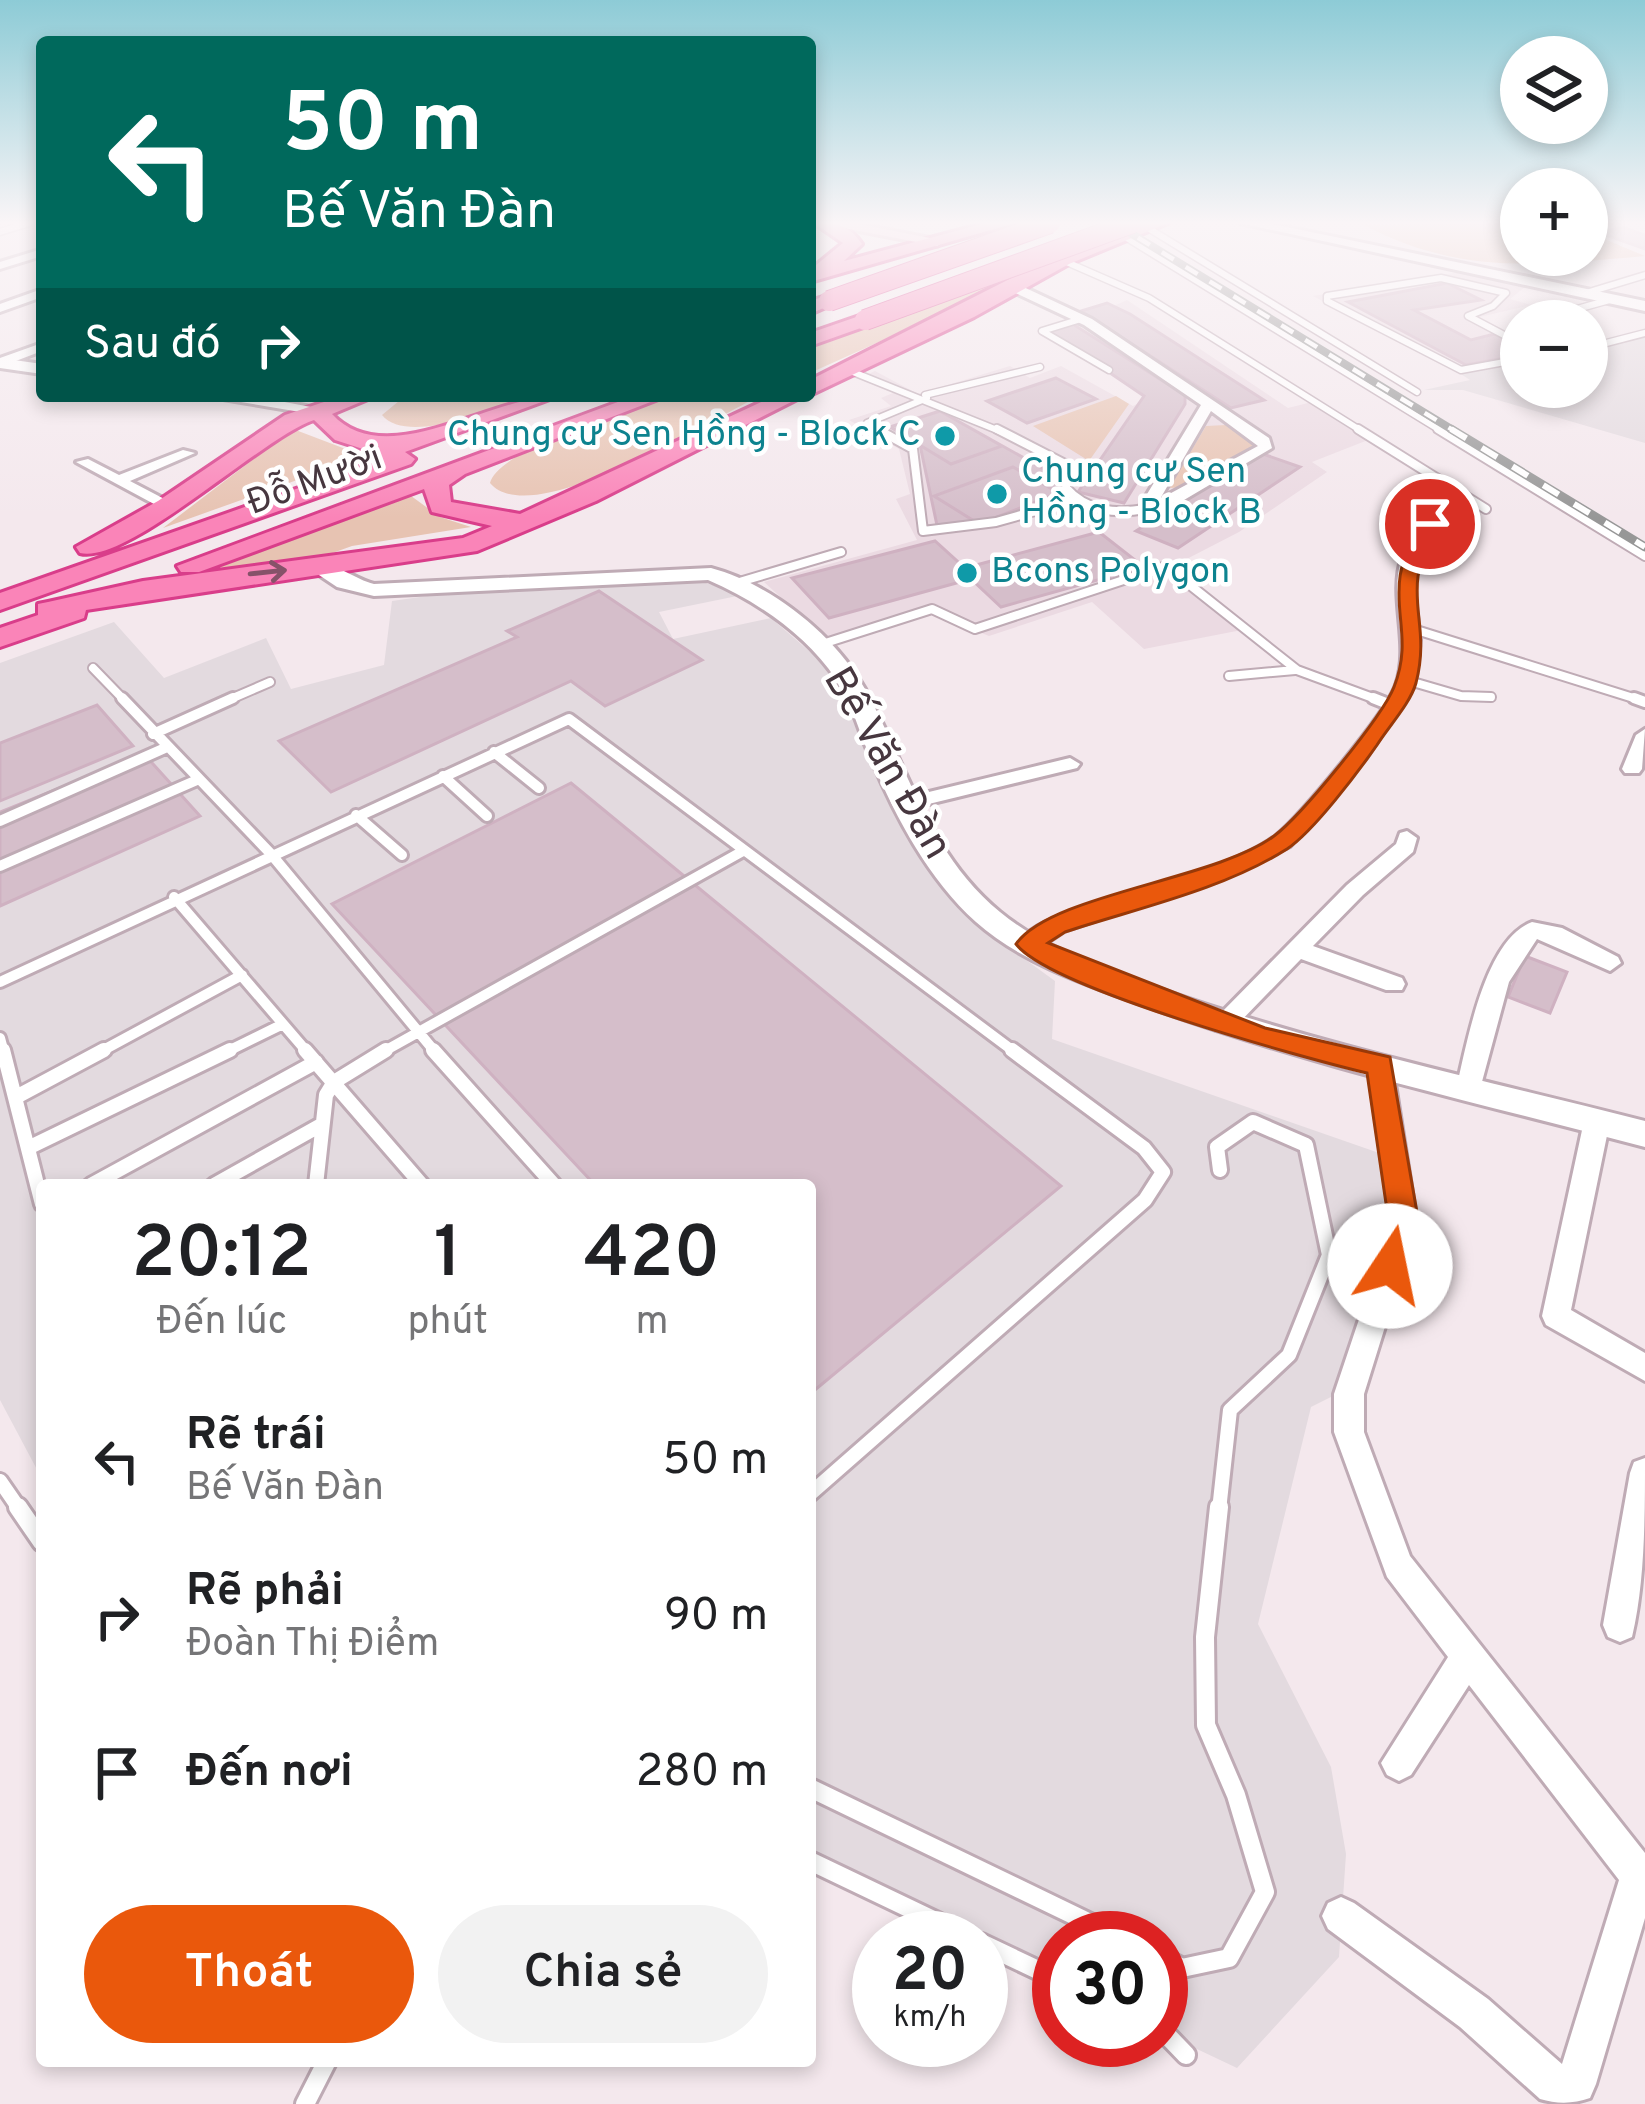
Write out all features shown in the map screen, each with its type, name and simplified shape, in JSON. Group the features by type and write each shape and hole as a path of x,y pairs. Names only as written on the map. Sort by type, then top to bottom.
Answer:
{"highway":[{"path":"816,381 939,321"},
{"path":"816,382 943,321"},
{"path":"0,581 115,536 253,444 318,410 344,402"},
{"path":"374,402 368,409 381,424 463,464 513,505 566,503"},
{"name":"Đỗ Mười","path":"0,602 463,464 540,402"},
{"name":"Đỗ Mười","path":"0,638 463,464 573,402"},
{"name":"Đỗ Mười","path":"490,452 618,402"},
{"name":"Đỗ Mười","path":"0,626 637,402"},
{"path":"320,567 343,551 511,519 566,503 573,492 763,402"},
{"path":"48,610 468,545 779,402"},
{"path":"318,410 330,430 345,440 407,443"},
{"name":"Đỗ Mười","path":"0,591 407,443 463,464"},
{"path":"463,464 471,478 490,452"},
{"path":"463,464 437,482 435,494 441,507 472,518 511,519"}],"street":[{"path":"1084,321 1210,401 1264,442 1265,448 1179,497 1146,509"},
{"path":"0,363 36,349"},
{"path":"0,363 36,368"},
{"path":"1146,509 1210,401"},
{"path":"259,402 318,410"},
{"path":"117,481 188,453"},
{"path":"83,461 166,506"},
{"path":"1028,944 1056,926 1219,872 1283,841 1393,706 1406,680 1410,628 1405,582 1411,554 1457,495"},
{"name":"Bế Văn Đàn","path":"320,567 344,583 374,590 711,574 755,591 842,671 904,804 956,883 988,918 1028,944 1224,1024 1645,1133"},
{"path":"1632,769 1645,735"},
{"path":"904,804 1070,764"},
{"path":"1224,1024 1406,847 1407,838"},
{"path":"1468,1089 1499,982 1518,942 1532,930 1554,934 1610,962"},
{"path":"1297,949 1394,985"},
{"path":"1341,1916 1474,2013 1554,2085 1576,2084 1642,1879 1398,1566 1349,1432 1348,1394 1404,1224 1380,1065"},
{"path":"1598,1121 1556,1316 1645,1368"},
{"path":"1620,1625 1645,1473"},
{"path":"1399,1762 1466,1659"}],"lane":[{"path":"1074,321 1042,331 1109,370"},
{"path":"1185,321 1486,509"},
{"path":"1277,321 1645,556"},
{"path":"1293,321 1417,392"},
{"path":"1365,321 1461,370 1500,362"},
{"path":"1608,344 1643,335"},
{"path":"1040,367 924,397 867,423 913,449 923,531 996,522 1074,500 1099,509 1146,509"},
{"path":"848,370 888,390 924,397 1069,466 1066,488 1074,500"},
{"path":"736,583 841,552"},
{"path":"815,646 932,609 975,629 1166,566 1297,670 1393,706"},
{"path":"1410,628 1645,702"},
{"path":"93,668 271,854 549,1179"},
{"path":"1229,676 1297,670"},
{"path":"1406,680 1461,696 1491,697"},
{"path":"153,734 271,682"},
{"path":"0,982 174,897 569,718 1144,1148 1163,1172 1145,1200 816,1489"},
{"path":"0,821 165,748"},
{"path":"494,752 539,788"},
{"path":"443,776 487,816"},
{"path":"0,866 197,780"},
{"path":"356,815 402,856"},
{"path":"316,1179 321,1125 334,1082 417,1030 743,851"},
{"path":"174,897 417,1179"},
{"path":"18,1096 242,976"},
{"path":"30,1147 284,1024"},
{"path":"0,1038 37,1179"},
{"path":"102,1179 316,1062"},
{"path":"1188,1967 1228,1958 1265,1892 1236,1795 1206,1725 1205,1637 1230,1410 1289,1355 1329,1255 1306,1145 1253,1122 1216,1147 1220,1170"},
{"path":"225,1179 321,1125"},
{"path":"0,1481 36,1533"},
{"path":"816,1791 1065,1911"},
{"path":"816,1865 913,1911"},
{"path":"304,2104 324,2067"}],"shaded area":[{"path":"876,321 925,321 816,370 816,342"},
{"path":"1080,321 1159,321 1288,408 1316,401 1373,438 1312,462 1327,472 1239,532 1175,565 1252,628 1144,649 1092,602 989,636 933,613 831,643 764,582 917,540 896,499 910,494 899,449 849,420 891,406 881,398 893,393 864,376 875,371 918,394 1010,366 1030,378 1061,366 1133,406 1151,397 1050,335"},
{"path":"1361,321 1481,321 1500,332 1500,365 1461,374"},
{"path":"1645,331 1645,443 1525,408 1608,408 1608,339"},
{"path":"1500,365 1500,401 1463,390 1424,390 1470,380 1461,374"},
{"path":"1116,396 1129,404 1089,461 1033,426"},
{"path":"398,402 519,402 433,426 394,424 382,415"},
{"path":"652,402 749,402 581,484 543,494 512,495 490,483 517,457"},
{"path":"1226,425 1254,442 1250,450 1189,487 1169,488 1206,426"},
{"path":"293,429 364,456 163,528"},
{"path":"407,493 440,517 471,527 352,546 313,560 195,570"},
{"path":"698,581 747,594 659,612 673,639 771,618 839,677 894,811 943,882 983,929 1055,981 1052,1039 1382,1154 1385,1231 1335,1395 1311,1407 1258,1624 1331,1767 1346,1854 1339,1957 1237,2068 1188,2045 1188,1911 1032,1911 1032,1971 1008,1960 1008,1911 905,1911 816,1869 816,1179 36,1179 36,1468 0,1400 0,663 114,622 164,678 266,638 291,689 384,665 392,601 476,589 547,591"}],"building":[{"path":"1097,321 1141,321 1264,400 1231,408"},
{"path":"1384,321 1435,321 1471,340 1494,334 1500,336 1500,359 1466,365"},
{"path":"1071,323 1185,395 1185,404 1124,503 1078,492 1144,396 1048,331"},
{"path":"1056,378 1096,399 1027,423 987,401"},
{"name":"Chung cư Sen Hồng - Block C","path":"940,411 1002,446 951,464 890,427"},
{"path":"940,411 1058,477 1059,493 979,524 938,530 920,445 890,427"},
{"path":"1260,453 1300,467 1178,548 1136,531"},
{"name":"Chung cư Sen Hồng - Block B","path":"1013,467 1059,493 979,524 934,496"},
{"name":"Bcons Polygon","path":"1099,532 1144,567 1001,607 971,579 829,618 792,578 935,541 965,568"},
{"path":"599,591 702,660 605,706 571,681 331,792 279,741 517,637 507,631"},
{"path":"97,705 133,746 0,801 0,743"},
{"path":"144,754 200,816 0,906 0,812"},
{"path":"571,783 1061,1186 816,1389 816,1179 589,1179 332,904"},
{"path":"1525,956 1567,972 1550,1013 1508,997"}],"railway":[{"path":"1275,321 1456,432"},
{"path":"1451,429 1645,547"}],"place":[{"name":"Chung cư Sen Hồng - Block C","path":"945,436"},
{"name":"Chung cư Sen Hồng - Block B","path":"997,494"},
{"name":"Bcons Polygon","path":"967,573"}],"route":[{"path":"1390,1266 1404,1224 1380,1065 1262,1037 1086,972 1028,944 1056,926 1219,872 1283,841 1359,754 1405,686 1411,640 1405,582 1411,554 1430,524"}]}
